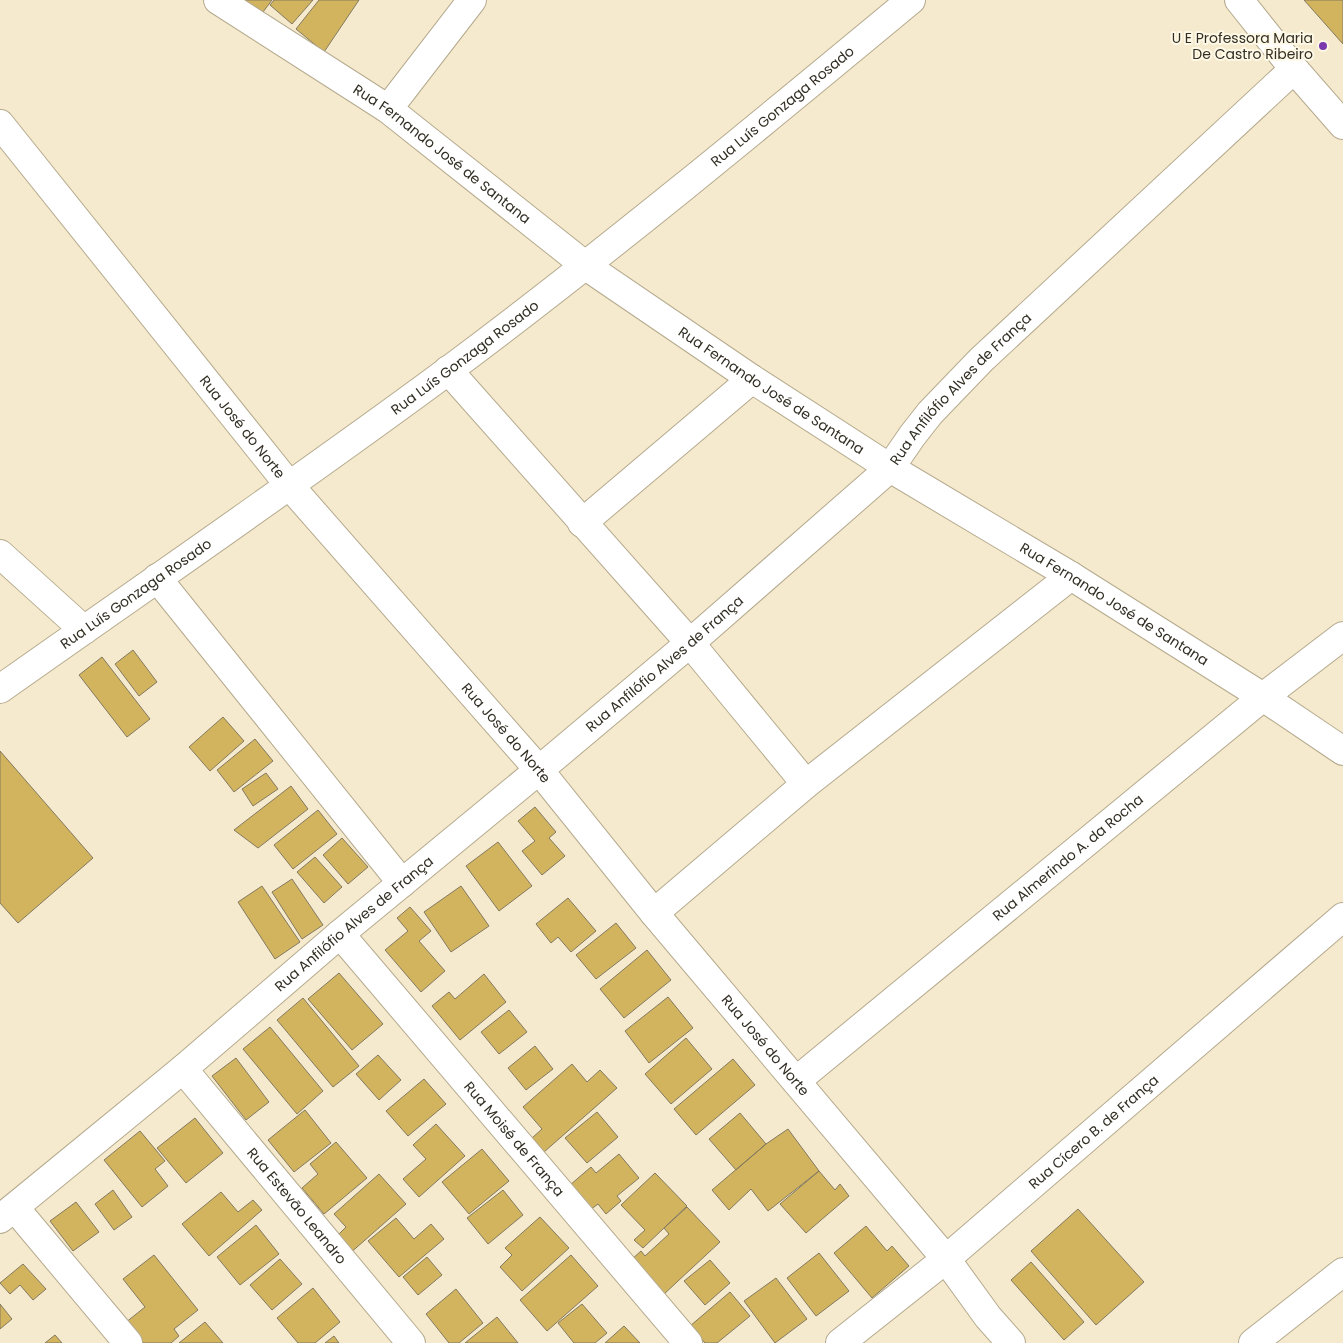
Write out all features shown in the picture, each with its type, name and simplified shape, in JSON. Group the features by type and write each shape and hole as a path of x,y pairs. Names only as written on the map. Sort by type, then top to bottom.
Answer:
{"street":[{"name":"Rua Fernando José de Santana","path":"218,0 388,109 586,266 752,379 890,468 1071,576 1263,697 1343,751"},
{"path":"388,109 472,0"},
{"name":"Rua Luís Gonzaga Rosado","path":"0,689 289,485 448,370 586,266 911,0"},
{"path":"1239,0 1294,69 1343,126"},
{"name":"Rua Anfilófio Alves de França","path":"8,1214 183,1069 340,934 690,643 890,468 930,413 981,360 1294,69"},
{"name":"Rua José do Norte","path":"0,124 289,485 539,770 654,913 946,1259 988,1317 1011,1343"},
{"path":"448,370 690,643 806,784"},
{"path":"582,523 752,379"},
{"path":"0,554 84,630"},
{"path":"654,913 806,784 1071,576"},
{"path":"157,578 402,883"},
{"name":"Rua Almerindo A. da Rocha","path":"796,1081 1263,697 1343,636"},
{"name":"Rua Cícero B. de França","path":"840,1343 946,1259 1343,918"},
{"name":"Rua Moisé de França","path":"340,934 688,1343"},
{"name":"Rua Estevão Leandro","path":"183,1069 411,1343"},
{"path":"8,1214 128,1343"},
{"path":"1253,1343 1343,1272"}],"building":[{"path":"243,0 272,0 260,16"},
{"path":"274,0 313,0 292,24 270,5"},
{"path":"319,0 359,0 324,52 296,29"},
{"path":"1304,0 1343,0 1343,44"},
{"path":"133,650 157,682 139,696 115,664"},
{"path":"102,657 150,719 127,737 79,675"},
{"path":"223,717 244,741 210,771 189,747"},
{"path":"255,739 273,761 234,792 217,770"},
{"path":"0,751 93,858 18,923 0,903"},
{"path":"266,773 278,789 253,806 242,789"},
{"path":"291,786 308,809 258,848 234,830"},
{"path":"535,807 556,832 549,838 565,856 542,875 522,851 535,841 518,821"},
{"path":"318,810 337,834 293,869 274,845"},
{"path":"342,838 368,867 348,884 323,855"},
{"path":"498,842 532,886 499,911 466,866"},
{"path":"315,857 342,887 324,903 297,872"},
{"path":"292,879 323,925 302,939 272,892"},
{"path":"262,886 300,942 275,959 238,902"},
{"path":"461,886 489,926 451,952 424,912"},
{"path":"568,898 596,931 571,952 558,937 551,943 536,924"},
{"path":"410,907 431,931 419,941 445,971 421,992 385,950 408,931 397,918"},
{"path":"616,923 636,948 596,979 576,955"},
{"path":"647,950 671,980 624,1018 600,989"},
{"path":"339,973 383,1024 352,1050 308,999"},
{"path":"484,974 506,1002 460,1040 432,1006 449,992 455,999"},
{"path":"668,997 693,1028 649,1063 625,1031"},
{"path":"303,998 359,1066 333,1087 277,1020"},
{"path":"509,1010 527,1032 499,1054 481,1032"},
{"path":"270,1027 323,1091 297,1114 243,1049"},
{"path":"686,1038 712,1069 671,1104 645,1074"},
{"path":"535,1046 553,1069 526,1090 508,1068"},
{"path":"378,1055 401,1080 379,1100 356,1074"},
{"path":"236,1058 269,1102 246,1120 212,1076"},
{"path":"733,1059 755,1085 696,1135 674,1109"},
{"path":"572,1064 587,1082 600,1070 617,1088 544,1152 532,1138 542,1129 523,1107"},
{"path":"424,1079 446,1104 408,1136 386,1111"},
{"path":"305,1110 331,1143 294,1172 268,1140"},
{"path":"597,1112 618,1137 587,1163 565,1138"},
{"path":"740,1113 766,1144 736,1170 709,1139"},
{"path":"195,1118 223,1153 186,1183 157,1148"},
{"path":"436,1124 465,1156 419,1197 403,1179 426,1159 413,1145"},
{"path":"788,1129 819,1171 768,1211 751,1189 729,1210 712,1190 766,1144"},
{"path":"140,1131 165,1161 155,1169 168,1186 142,1207 104,1160"},
{"path":"336,1142 367,1178 324,1214 302,1188 318,1174 310,1164"},
{"path":"482,1149 509,1181 469,1214 442,1182"},
{"path":"619,1154 639,1178 617,1196 621,1201 606,1214 598,1204 590,1210 570,1185 591,1167 596,1173"},
{"path":"819,1171 835,1190 840,1184 849,1196 806,1233 780,1204"},
{"path":"655,1173 687,1206 643,1248 634,1240 645,1230 621,1205"},
{"path":"379,1174 406,1204 348,1255 334,1239 346,1227 334,1214"},
{"path":"113,1190 132,1217 114,1230 95,1204"},
{"path":"503,1190 523,1215 488,1244 467,1218"},
{"path":"221,1192 238,1212 253,1200 262,1210 209,1256 182,1224"},
{"path":"76,1202 99,1232 73,1251 50,1221"},
{"path":"687,1207 720,1242 663,1295 631,1260 641,1251 645,1256 669,1234 664,1228"},
{"path":"1078,1209 1144,1282 1096,1325 1031,1251"},
{"path":"540,1217 569,1248 522,1291 500,1267 512,1255 505,1248"},
{"path":"396,1218 414,1239 431,1224 444,1239 399,1277 368,1241"},
{"path":"256,1225 279,1254 240,1285 217,1257"},
{"path":"866,1226 887,1251 892,1246 909,1266 872,1298 834,1253"},
{"path":"819,1253 849,1291 816,1316 787,1278"},
{"path":"154,1255 198,1310 174,1329 179,1336 171,1343 141,1343 125,1323 145,1307 123,1279"},
{"path":"571,1255 598,1286 547,1331 520,1300"},
{"path":"427,1257 442,1275 418,1295 403,1277"},
{"path":"280,1259 302,1284 272,1310 250,1285"},
{"path":"710,1260 730,1283 705,1305 684,1281"},
{"path":"1031,1262 1084,1322 1064,1340 1011,1280"},
{"path":"23,1264 46,1289 33,1300 20,1285 10,1294 0,1283"},
{"path":"776,1278 807,1319 775,1343 744,1301"},
{"path":"313,1288 340,1322 315,1343 298,1343 277,1318"},
{"path":"456,1289 483,1323 459,1343 449,1343 426,1314"},
{"path":"730,1292 750,1316 717,1343 705,1343 690,1326"},
{"path":"0,1304 12,1319 0,1329"},
{"path":"582,1304 607,1333 595,1343 574,1343 558,1323"},
{"path":"497,1317 518,1343 465,1343"},
{"path":"205,1322 223,1343 179,1343"},
{"path":"624,1326 640,1343 605,1343"},
{"path":"55,1335 62,1343 45,1343"},
{"path":"334,1336 339,1343 325,1343"}],"place":[{"name":"U E Professora Maria De Castro Ribeiro","path":"1323,46"}]}
